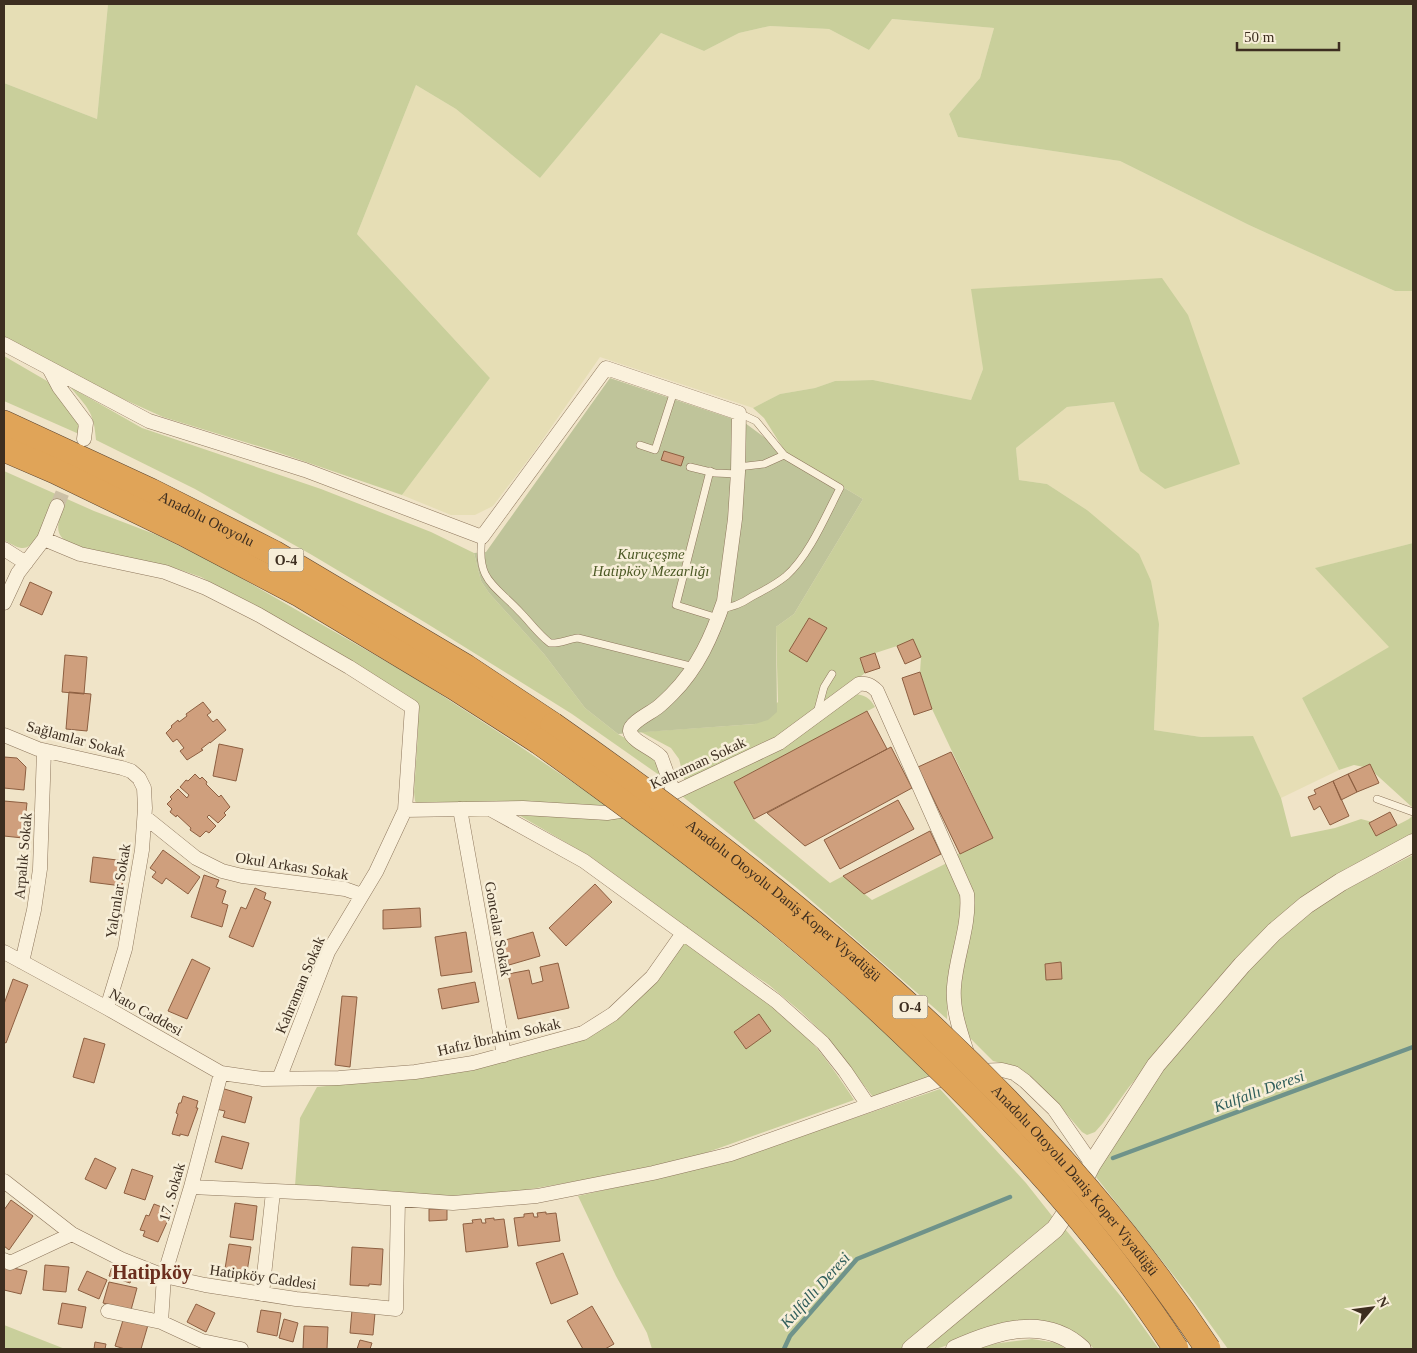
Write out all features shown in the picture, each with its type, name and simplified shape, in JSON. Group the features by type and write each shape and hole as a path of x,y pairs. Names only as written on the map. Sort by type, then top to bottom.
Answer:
{"highway":[{"name":"Anadolu Otoyolu","path":"4,423 152,491 274,553 466,667 545,733"},
{"name":"Anadolu Otoyolu","path":"4,449 55,471 157,520 301,595 454,686 545,733"},
{"name":"Anadolu Otoyolu Daniş Koper Viyadüğü","path":"545,733 617,798 782,925 875,1006 968,1095 1032,1162 1084,1223 1164,1330 1176,1349"},
{"name":"Anadolu Otoyolu Daniş Koper Viyadüğü","path":"545,733 623,774 797,908 883,981 984,1079 1048,1146 1145,1261 1185,1313 1208,1349"}],"street":[{"path":"4,344 149,421 305,470 482,537 606,368 739,413 735,519 724,601 720,613 709,641 695,667 659,707 630,726 629,730 631,736 657,752 661,757 674,793"},
{"path":"50,370 58,387 86,422 84,439"},
{"path":"4,603 18,573 44,539 57,506"},
{"path":"44,539 80,554 165,572 206,588 259,615 349,667 412,707 405,810"},
{"path":"4,549 26,563"},
{"name":"Kahraman Sokak","path":"279,1079 328,952 376,872 405,810 523,808 607,813 641,807 772,746 859,684 865,683 872,686 877,692 964,886 968,904 954,990 954,1004 972,1071"},
{"name":"Sağlamlar Sokak","path":"4,735 44,751 122,768 139,778"},
{"name":"Arpalık Sokak","path":"22,962 34,910 40,869 44,751"},
{"name":"Yalçınlar Sokak","path":"107,1008 125,949 142,850 145,816 144,788 139,778"},
{"name":"Goncalar Sokak","path":"460,809 504,1055"},
{"path":"490,809 584,862 776,1001 804,1024 823,1043 868,1106"},
{"name":"Okul Arkası Sokak","path":"145,816 196,858 222,871 242,876 345,889 362,896"},
{"path":"911,1349 1055,1229 1070,1208 1092,1164 1156,1065 1230,978 1274,932 1340,882 1413,844"},
{"name":"Hafız İbrahim Sokak","path":"279,1079 339,1078 416,1072 473,1063 583,1033 613,1014 652,977 684,933"},
{"name":"Nato Caddesi","path":"4,952 221,1073 252,1078 279,1079"},
{"path":"191,1187 453,1203 537,1196 686,1166 731,1154 963,1072 986,1069 1014,1073 1025,1081 1054,1109 1092,1164"},
{"name":"17. Sokak","path":"161,1322 164,1276 191,1187 221,1073"},
{"name":"Hatipköy Caddesi","path":"4,1182 72,1234 121,1259 164,1276 262,1294 396,1309 398,1199"},
{"path":"262,1294 273,1192"},
{"path":"4,1260 10,1263 72,1234"},
{"path":"108,1310 161,1322 202,1341 241,1349"},
{"path":"955,1349 978,1338 997,1332 1027,1328 1056,1333 1082,1349"}],"lane":[{"path":"640,445 655,450 674,391"},
{"path":"710,471 676,605 720,613 775,584 787,574 798,562 817,534 840,488 784,456 756,420 739,413"},
{"path":"690,466 723,474 764,464 784,456"},
{"path":"482,537 481,563 487,579 550,643 556,644 571,638 578,638 695,667"},
{"path":"816,716 824,687 832,674"},
{"path":"1377,799 1413,812"}],"shaded area":[{"path":"4,4 108,4 97,119 4,83"},
{"path":"891,19 994,28 980,78 949,114 958,137 1120,161 1249,225 1395,291 1413,291 1413,543 1316,568 1390,647 1302,698 1339,770 1281,798 1252,736 1201,737 1154,730 1159,624 1087,510 1047,484 1019,480 1016,448 1067,407 1115,402 1140,471 1188,315 979,336 983,369 971,400 873,380 835,381 815,388 780,394 753,408 600,357 534,452 493,506 475,515 451,515 402,495 490,378 357,234 416,85 456,109 540,178 661,33 704,51 739,33 770,26 829,29 869,50"}],"green space":[{"path":"108,4 1413,4 1413,291 1395,291 1249,225 1120,161 958,137 949,114 980,78 994,28 892,19 869,50 829,29 770,26 739,33 704,51 661,33 540,178 456,109 416,85 357,234 490,378 402,495 274,451 163,417 110,393 4,338 4,83 97,119"},
{"path":"1162,278 1188,315 1240,464 1165,489 1140,471 1114,402 1067,407 1016,448 1019,480 1047,484 1087,510 1139,554 1151,581 1159,624 1154,730 1201,737 1253,736 1281,798 1291,837 1335,828 1361,819 1376,823 1376,836 1409,819 1413,815 1413,836 1347,868 1310,893 1199,1003 1129,1087 1103,1123 1095,1132 1087,1135 1082,1132 1037,1083 1017,1067 993,1061 969,1037 961,1009 959,983 974,904 971,885 956,855 993,838 932,709 920,672 921,657 897,646 860,658 865,673 807,718 771,743 685,782 679,759 671,748 641,732 755,724 778,702 776,627 794,614 863,499 786,453 764,418 753,408 780,394 815,388 835,381 873,380 971,400 983,369 971,289"},
{"path":"4,356 47,381 80,423 79,434 4,401"},
{"name":"Kuruçeşme Hatipköy Mezarlığı","path":"610,378 745,423 786,453 863,499 794,614 776,627 777,712 768,720 755,724 618,734 585,708 544,654 489,593 481,581 474,553 486,552"},
{"path":"70,387 142,428 321,489 431,532 474,553 481,581 489,593 544,654 585,708 618,734 647,751 656,760 662,777 572,714 312,555 195,489 96,440 92,416"},
{"path":"4,471 94,511 157,535 222,567 415,678 609,807 418,805 415,801 414,792 418,732 415,701 345,657 201,577 169,566 73,546 62,538 58,530 61,508 32,544 25,548 16,547 4,540"},
{"path":"1413,543 1413,808 1369,768 1354,765 1339,770 1302,698 1389,647 1315,568"},
{"path":"855,694 867,698 875,707 734,782 754,820 830,883 843,876 872,900 947,863 960,894 961,910 948,987 947,1019 798,889 682,796"},
{"path":"517,814 626,818 744,911 820,975 858,1008 930,1077 873,1097 825,1035 769,985 723,954 591,857"},
{"path":"1413,855 1413,1349 1228,1349 1189,1295 1096,1177 1109,1142 1125,1114 1227,989 1298,921 1339,893"},
{"path":"683,942 745,985 789,1020 817,1049 837,1074 854,1100 694,1157 612,1175 519,1191 449,1196 295,1186 300,1118 317,1087 449,1073 613,1020 637,1001 656,980"},
{"path":"940,1089 1026,1183 1056,1221 915,1334 901,1349 652,1349 647,1333 616,1276 578,1196 719,1164"},
{"path":"1065,1229 1123,1299 1159,1349 1094,1349 1084,1339 1060,1326 1032,1320 1018,1320 991,1326 941,1347 918,1349"},
{"path":"4,1325 65,1349 4,1349"},
{"path":"1032,1339 1057,1343 1066,1349 976,1349 992,1344"}],"building":[{"path":"664,451 684,457 681,466 661,460"},
{"path":"30,582 52,592 42,615 20,605"},
{"path":"809,618 827,628 807,662 789,651"},
{"path":"913,639 921,657 905,664 897,646"},
{"path":"875,653 880,668 865,673 860,658"},
{"path":"65,655 87,657 84,694 62,692"},
{"path":"920,672 932,709 914,715 902,678"},
{"path":"69,692 91,694 87,731 66,729"},
{"path":"203,702 211,712 207,715 213,722 217,719 226,730 201,749 203,750 187,760 180,751 184,748 177,739 173,742 166,733 178,720 179,722 187,716 186,714"},
{"path":"867,711 887,749 754,819 734,782"},
{"path":"219,744 243,749 236,781 213,776"},
{"path":"891,747 912,788 805,846 767,813"},
{"path":"951,752 993,838 960,854 918,767"},
{"path":"4,757 17,758 26,767 24,790 4,788"},
{"path":"1370,764 1379,783 1357,792 1348,774"},
{"path":"195,774 200,779 202,777 207,782 206,784 219,797 221,795 230,807 224,813 226,815 218,823 209,815 207,817 216,826 209,833 206,831 200,837 190,830 191,828 177,815 176,817 170,812 172,809 167,804 172,799 170,797 178,789 187,798 189,795 180,787"},
{"path":"1348,774 1357,792 1341,800 1333,781"},
{"path":"1333,781 1349,816 1330,825 1320,806 1314,810 1308,797 1316,794 1314,790"},
{"path":"898,800 914,829 840,869 824,840"},
{"path":"4,801 27,803 23,838 4,836"},
{"path":"1390,812 1397,825 1376,836 1369,823"},
{"path":"930,831 941,854 864,894 843,876"},
{"path":"163,850 200,877 188,894 166,878 162,884 152,877 156,872 150,868"},
{"path":"93,857 125,861 122,886 90,882"},
{"path":"204,875 219,880 216,887 226,891 222,903 228,905 222,927 191,917"},
{"path":"595,884 612,902 566,946 549,928"},
{"path":"255,888 266,893 264,899 271,902 253,947 229,937 241,907 246,909"},
{"path":"420,908 421,927 383,929 383,910"},
{"path":"466,932 472,972 441,976 435,937"},
{"path":"533,932 540,956 509,965 502,941"},
{"path":"192,959 210,968 187,1019 168,1011"},
{"path":"1061,962 1062,979 1046,980 1045,964"},
{"path":"558,963 569,1008 518,1019 508,974 529,970 532,984 543,981 540,967"},
{"path":"13,979 28,985 6,1043 4,1042 4,1004"},
{"path":"475,982 479,1002 442,1009 438,989"},
{"path":"342,996 357,997 350,1067 335,1065"},
{"path":"759,1014 771,1031 746,1049 734,1032"},
{"path":"84,1038 105,1044 94,1083 73,1077"},
{"path":"221,1088 252,1097 245,1123 223,1117 225,1111 216,1109"},
{"path":"183,1096 198,1101 196,1108 198,1108 188,1136 172,1134 178,1114 176,1113"},
{"path":"222,1136 249,1143 242,1169 215,1162"},
{"path":"95,1158 116,1168 106,1189 85,1179"},
{"path":"132,1169 153,1176 145,1200 124,1193"},
{"path":"11,1200 33,1216 9,1250 4,1246 4,1210"},
{"path":"235,1203 257,1206 253,1240 230,1237"},
{"path":"154,1204 172,1211 158,1242 143,1236 145,1231 140,1230 146,1215 149,1216"},
{"path":"429,1209 447,1209 447,1220 429,1221"},
{"path":"546,1212 546,1214 556,1213 560,1241 518,1246 514,1218 524,1217 524,1214 533,1213 534,1217 538,1217 537,1213"},
{"path":"494,1218 494,1220 504,1219 508,1247 466,1252 463,1224 473,1223 472,1220 481,1219 482,1223 486,1223 485,1219"},
{"path":"229,1244 251,1247 246,1278 224,1275"},
{"path":"352,1247 383,1249 381,1285 350,1285"},
{"path":"563,1253 578,1294 551,1304 536,1263"},
{"path":"114,1261 135,1268 130,1283 109,1276"},
{"path":"45,1265 69,1267 66,1292 43,1290"},
{"path":"4,1266 27,1271 21,1294 4,1290"},
{"path":"87,1271 107,1280 99,1299 78,1290"},
{"path":"109,1282 137,1288 131,1310 103,1303"},
{"path":"62,1303 86,1307 82,1328 58,1324"},
{"path":"196,1304 215,1313 206,1332 187,1322"},
{"path":"592,1306 614,1344 605,1349 583,1349 567,1321"},
{"path":"261,1310 281,1313 277,1336 257,1332"},
{"path":"352,1310 375,1313 373,1335 350,1333"},
{"path":"124,1317 148,1325 141,1349 125,1349 115,1346"},
{"path":"284,1319 298,1323 293,1342 279,1338"},
{"path":"304,1326 328,1327 327,1349 303,1349"},
{"path":"360,1340 372,1343 370,1349 357,1349"},
{"path":"95,1342 106,1344 105,1349 94,1349"}],"waterway":[{"name":"Kulfallı Deresi","path":"1113,1158 1413,1047"},
{"name":"Kulfallı Deresi","path":"784,1349 790,1336 857,1259 1010,1197"}],"tunnel":[{"path":"57,506 71,472"}],"district":[{"name":"Hatipköy","path":"152,1272"}]}
